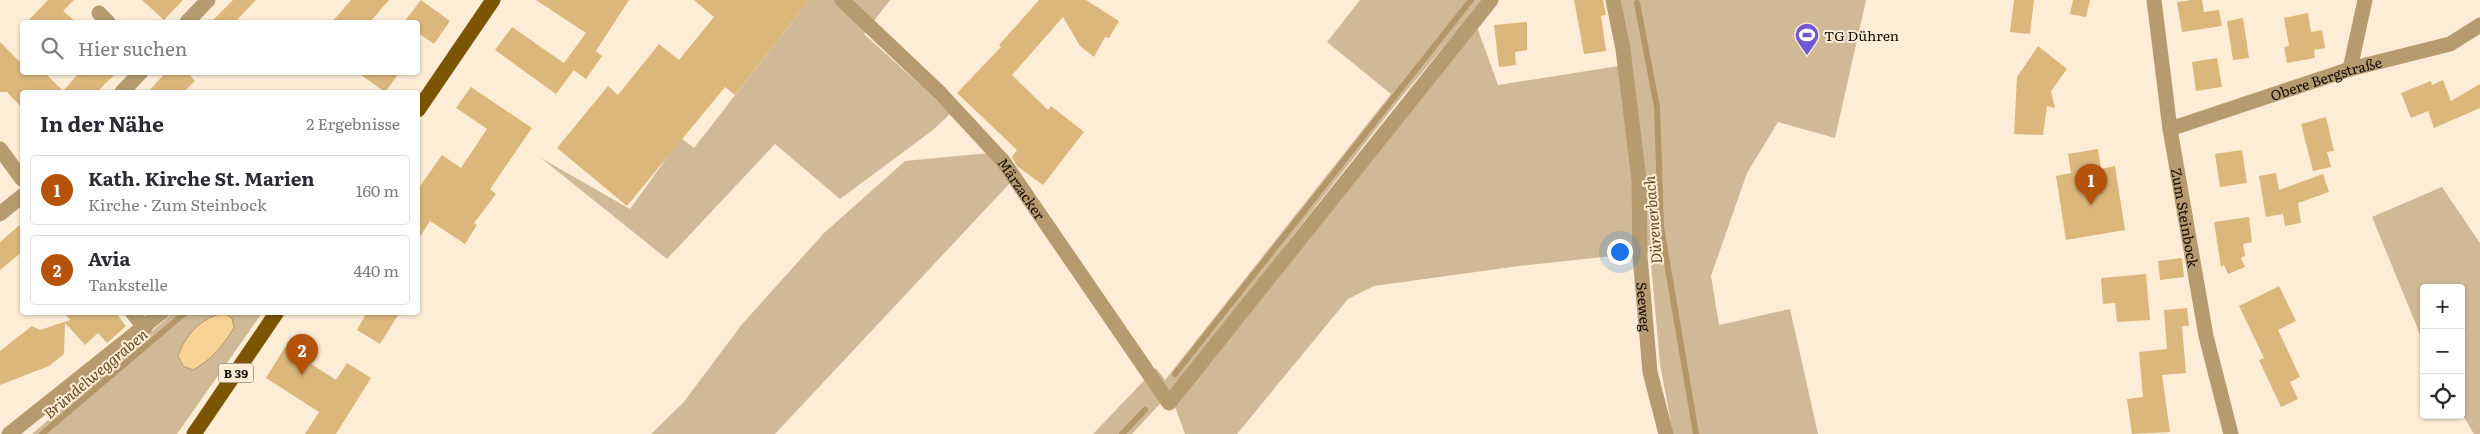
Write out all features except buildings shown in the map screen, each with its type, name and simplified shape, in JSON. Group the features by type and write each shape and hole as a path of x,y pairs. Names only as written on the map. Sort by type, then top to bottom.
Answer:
{"main road":[{"path":"420,107 493,0"},
{"name":"B 39","path":"194,434 276,315"}],"street":[{"path":"189,20 208,0"},
{"name":"Märzacker","path":"842,0 940,94 1003,161 1169,403 1491,0"},
{"name":"Seeweg","path":"1613,0 1623,49 1639,180 1640,256 1650,372 1666,434"},
{"name":"Zum Steinbock","path":"2154,0 2170,129 2206,336 2231,434"},
{"path":"2350,69 2366,0"},
{"name":"Obere Bergstraße","path":"2170,129 2350,69 2450,44 2480,25"},
{"path":"124,90 138,75"},
{"path":"0,149 20,176"},
{"path":"0,214 20,198"},
{"path":"134,315 145,328"},
{"path":"9,434 145,328 159,315"}],"shaded area":[{"path":"809,0 890,0 864,34 950,114 933,130 840,199 775,144 667,259 541,158 630,209 681,138 694,148"},
{"path":"1360,0 1483,0 1472,13 1498,85 1631,64 1619,0 1866,0 1835,138 1778,122 1747,173 1711,276 1719,325 1790,309 1818,434 1673,434 1660,364 1650,252 1519,266 1374,286 1348,299 1237,434 1185,434 1170,393 1132,434 1093,434 1156,368 1165,380 1391,94 1327,42","holes":["1455,33 1222,326 1399,100"]},
{"path":"989,153 1010,183 775,434 651,434 683,403 743,323 824,233 905,161"},
{"path":"2442,187 2480,243 2480,434 2474,434 2465,419 2465,284 2420,284 2420,334 2372,217"},
{"path":"171,315 261,315 177,434 32,434"},
{"path":"216,315 227,315 232,318 234,328 217,352 200,366 193,370 183,366 178,356 181,348 195,328"}],"waterway":[{"path":"1175,374 1471,0"},
{"name":"Dürenerbach","path":"1637,3 1657,107 1661,227 1696,434"},
{"name":"Bründelweggraben","path":"42,434 182,315"},
{"path":"1122,434 1145,410"}],"place":[{"name":"TG Dühren","path":"1807,56"},
{"name":"Kath. Kirche St. Marien","path":"2091,205"},
{"name":"Avia","path":"302,375"}]}
